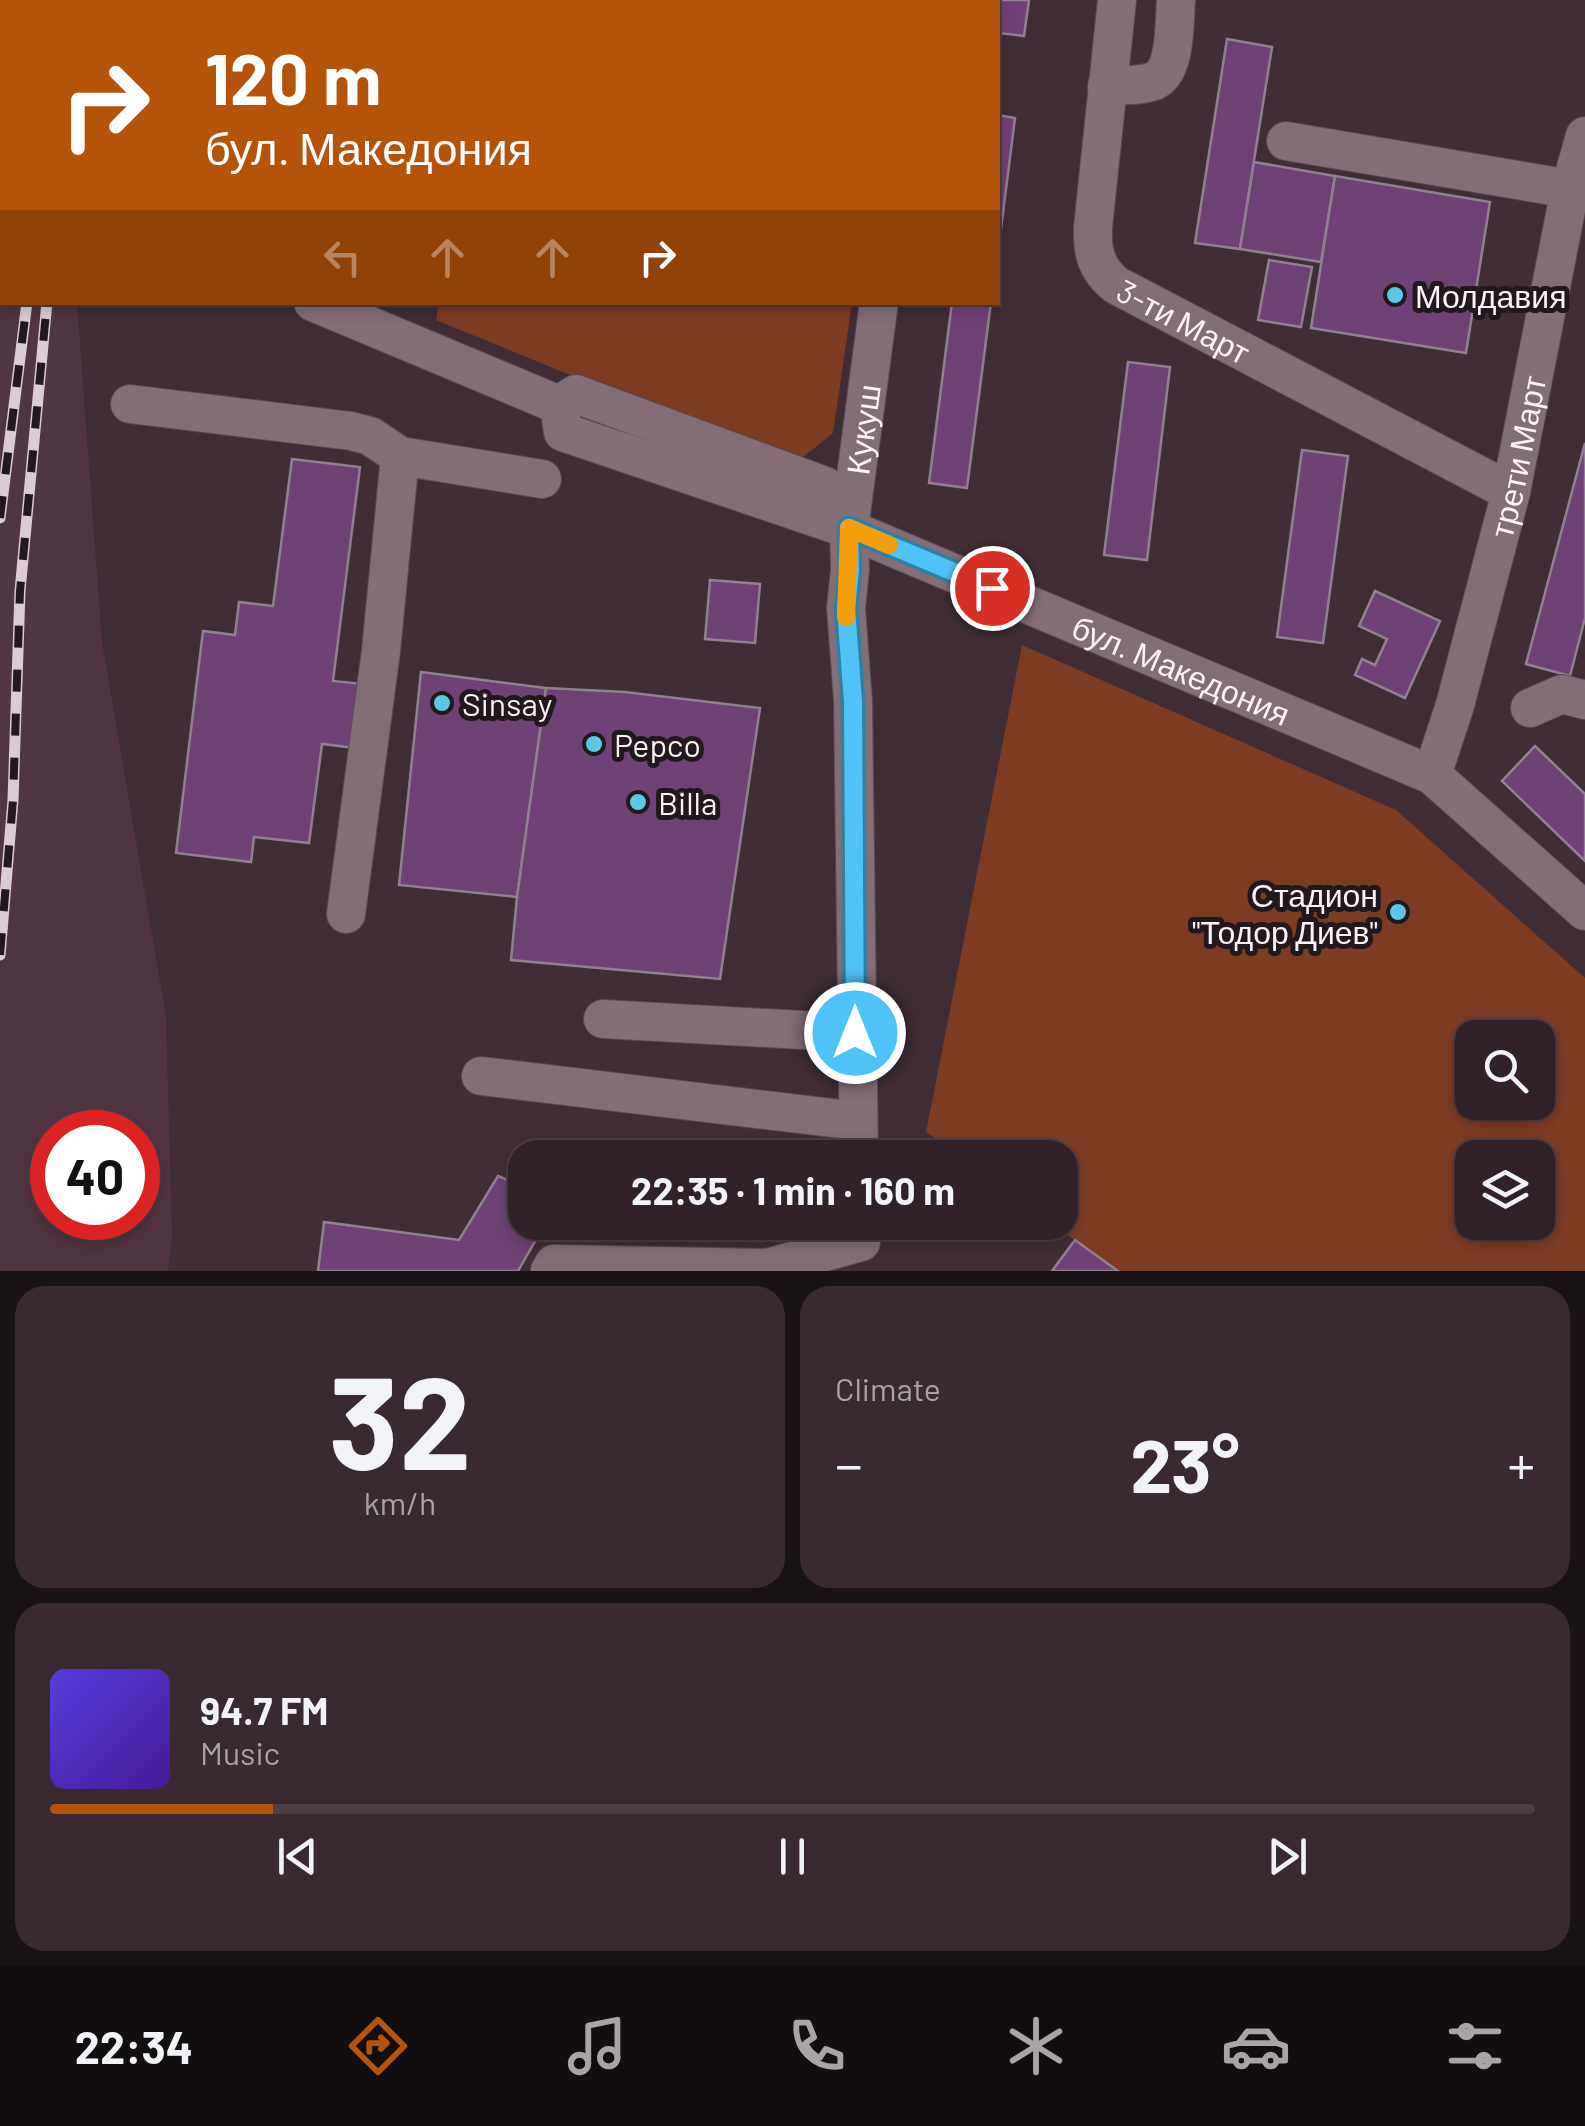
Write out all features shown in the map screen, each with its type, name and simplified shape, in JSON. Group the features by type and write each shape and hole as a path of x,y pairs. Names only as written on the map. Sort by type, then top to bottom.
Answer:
{"street":[{"name":"3-ти Март","path":"1117,0 1092,245 1103,274 1511,492"},
{"path":"1107,86 1151,83 1161,77 1169,65 1176,0"},
{"name":"трети Март","path":"1432,775 1511,492 1570,189 1585,136"},
{"path":"1286,142 1570,189"},
{"name":"бул. Македония","path":"320,305 559,405 563,432 849,528 1432,775 1585,912"},
{"name":"Кукуш","path":"858,1139 853,702 846,608 849,528 879,305"},
{"path":"130,404 351,431 370,436 400,456 542,478"},
{"path":"346,914 382,651 400,456"},
{"path":"1530,708 1562,694 1585,700"},
{"path":"602,1019 855,1033"},
{"path":"480,1076 858,1139"},
{"path":"550,1271 554,1264 767,1268 861,1245"}],"shaded area":[{"path":"0,305 77,305 102,642 166,1017 172,1236 168,1271 0,1271"},
{"path":"438,305 852,305 833,433 792,466 436,320"},
{"path":"1022,645 1396,810 1585,978 1585,1271 1118,1271 1075,1240 1078,1240 1078,1140 938,1140 926,1132"}],"building":[{"path":"1000,0 1029,0 1024,36 1000,33"},
{"path":"1227,39 1272,47 1240,249 1195,243"},
{"path":"1000,115 1015,118 1000,237"},
{"path":"1254,162 1335,176 1321,262 1240,249"},
{"name":"Молдавия","path":"1335,176 1490,202 1466,353 1311,328"},
{"path":"1269,260 1312,267 1301,327 1258,320"},
{"path":"952,305 991,305 967,488 929,483"},
{"path":"1128,362 1170,367 1147,560 1104,555"},
{"path":"1585,443 1585,618 1570,676 1526,664"},
{"path":"1302,450 1348,456 1323,643 1277,637"},
{"path":"292,459 360,467 333,681 364,684 356,748 322,744 309,843 254,837 251,862 176,853 203,631 235,635 239,602 273,606"},
{"path":"710,580 760,584 755,643 705,639"},
{"path":"1375,591 1440,621 1405,698 1355,675 1362,659 1375,665 1387,639 1359,626"},
{"path":"421,672 546,688 517,897 399,885"},
{"name":"Billa","path":"546,688 625,692 760,708 720,979 511,960"},
{"path":"1535,746 1585,794 1585,861 1502,781"},
{"path":"498,1176 508,1180 508,1240 536,1240 518,1271 318,1271 324,1222 459,1240"},
{"path":"1075,1240 1118,1271 1052,1271"}],"railway":[{"path":"0,518 27,305"},
{"path":"0,955 13,800 20,591 47,305"}],"slow traffic":[{"path":"846,617 849,528 889,545"}],"place":[{"name":"Молдавия","path":"1395,295"},
{"name":"Sinsay","path":"442,703"},
{"name":"Pepco","path":"594,744"},
{"name":"Billa","path":"638,802"},
{"name":"Стадион \"Тодор Диев\"","path":"1398,912"}],"route":[{"path":"855,1033 853,702 846,608 849,528 992,588"}]}
